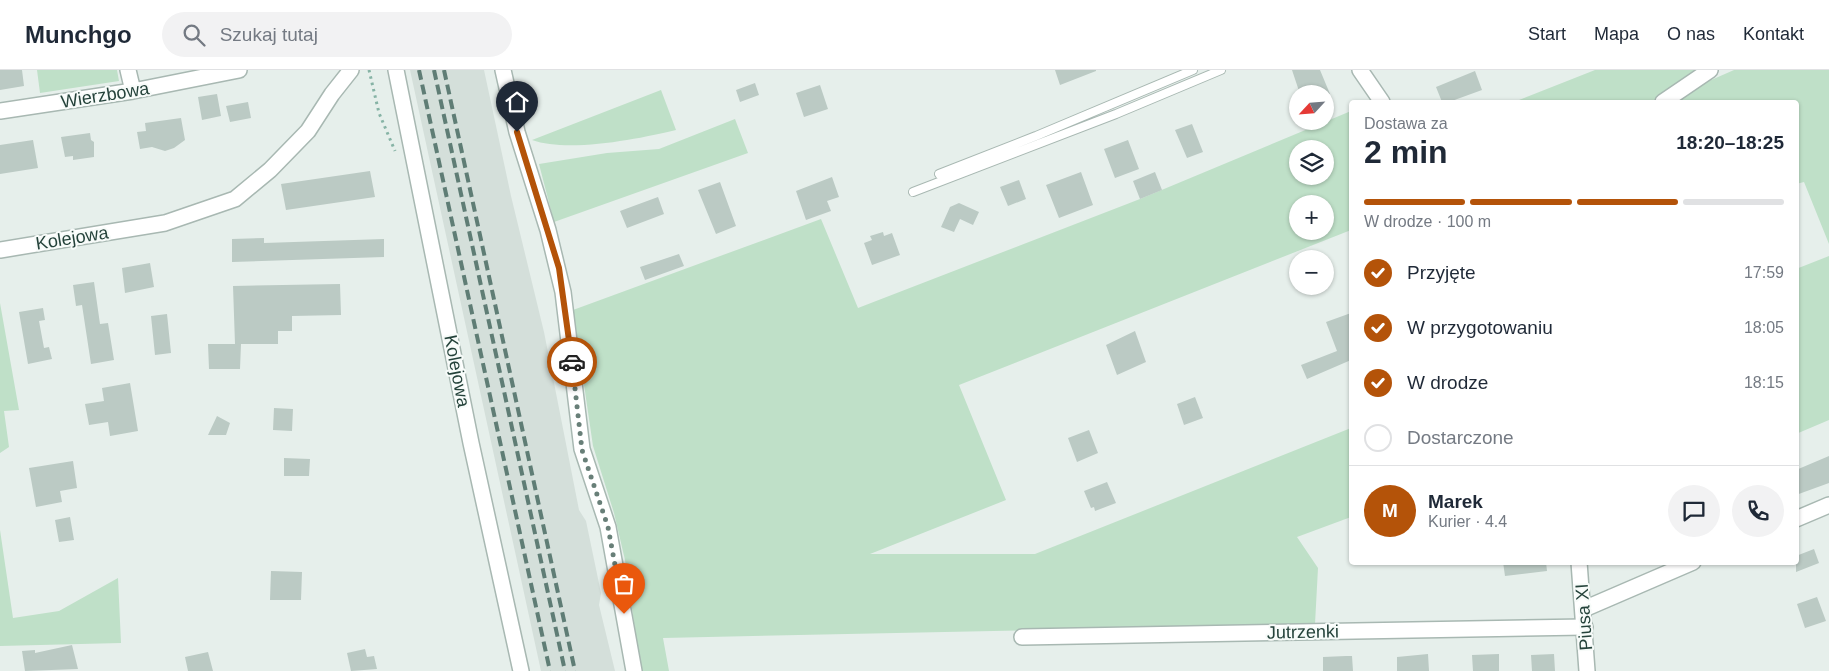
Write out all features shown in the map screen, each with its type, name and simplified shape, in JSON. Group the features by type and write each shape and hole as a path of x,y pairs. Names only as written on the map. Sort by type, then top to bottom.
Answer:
{"street":[{"path":"128,70 132,91"},
{"name":"Wierzbowa","path":"0,111 132,91 239,70"},
{"name":"Kolejowa","path":"0,250 165,223 234,199 270,170 308,132 332,94 351,70"},
{"name":"Kolejowa","path":"396,70 471,443 521,671"},
{"path":"503,70 517,132 559,268 564,292 582,450 608,527 634,669"},
{"path":"1360,70 1381,100"},
{"path":"1666,100 1710,70"},
{"path":"1799,518 1829,505"},
{"name":"Piusa XI","path":"1579,565 1587,671"},
{"path":"1584,609 1687,565"},
{"name":"Jutrzenki","path":"1022,637 1585,627"}],"lane":[{"path":"939,174 1036,136 1193,70"},
{"path":"914,192 1116,114 1221,70"}],"path":[{"path":"369,70 379,113 398,156"}],"shaded area":[{"path":"410,70 484,70 511,196 544,332 579,510 586,521 601,593 599,605 615,671 541,671"}],"green space":[{"path":"37,70 117,70 119,81 40,93"},
{"path":"1595,70 1699,70 1665,95 1654,100 1519,100"},
{"path":"1734,70 1829,70 1829,244 1804,182 1799,183 1799,100 1666,100"},
{"path":"661,90 676,130 624,141 584,145 547,144 532,140"},
{"path":"1349,112 1349,231 1334,237 1334,195 1289,195 1289,240 1326,240 1300,250 1289,250 1289,255 959,385 1006,500 870,554 1035,554 1349,429 1349,518 1297,537 1318,568 1315,624 663,638 669,671 641,671 625,560 614,513 593,446 573,310 821,219 858,308 1140,199 1305,130 1334,130 1334,118"},
{"path":"735,119 748,153 554,222 539,164 607,153 659,149"},
{"path":"1829,256 1829,420 1799,433 1799,268"},
{"path":"0,303 19,410 4,411 9,447 0,453"},
{"path":"0,530 13,618 59,611 118,578 121,643 0,646"}],"building":[{"path":"0,70 22,70 24,86 0,90"},
{"path":"1055,70 1096,70 1096,71 1060,85"},
{"path":"1292,70 1320,70 1326,85 1297,85"},
{"path":"1475,71 1482,90 1454,100 1441,100 1436,87"},
{"path":"755,83 759,95 740,102 736,90"},
{"path":"820,85 828,109 804,117 796,93"},
{"path":"217,94 221,116 202,120 198,97"},
{"path":"248,102 251,118 230,122 226,106"},
{"path":"181,118 185,140 174,148 165,151 152,147 140,149 137,132 146,131 145,123"},
{"path":"1192,124 1203,152 1187,158 1175,130"},
{"path":"90,133 91,140 94,142 94,157 73,160 73,156 65,157 61,137"},
{"path":"33,140 38,168 0,174 0,145"},
{"path":"1128,140 1139,169 1115,178 1104,149"},
{"path":"370,171 375,197 286,210 281,184"},
{"path":"1081,172 1093,205 1059,218 1046,185"},
{"path":"1155,172 1162,190 1140,199 1133,181"},
{"path":"832,177 839,197 827,201 831,211 806,220 796,191"},
{"path":"1019,180 1026,199 1008,206 1000,187"},
{"path":"720,182 736,226 716,234 698,190"},
{"path":"658,197 664,214 627,228 620,211"},
{"path":"959,203 979,212 973,225 960,219 954,232 941,227 950,207"},
{"path":"883,232 884,236 892,233 900,255 872,265 864,243 872,240 870,236"},
{"path":"264,238 264,243 384,239 384,257 232,262 232,239"},
{"path":"679,254 684,266 645,280 640,267"},
{"path":"150,263 154,287 125,293 122,268"},
{"path":"94,282 100,324 108,323 114,360 91,364 82,305 76,306 73,285"},
{"path":"340,284 341,315 292,316 292,331 278,331 278,344 235,344 233,286"},
{"path":"43,308 45,320 39,321 44,348 49,347 52,359 28,364 19,312"},
{"path":"167,314 171,353 155,355 151,316"},
{"path":"1349,314 1349,361 1307,379 1301,365 1337,351 1326,322"},
{"path":"1135,331 1146,362 1117,375 1106,345"},
{"path":"208,344 241,344 240,369 209,369"},
{"path":"130,383 138,431 110,436 108,422 89,425 85,404 104,401 102,388"},
{"path":"1195,397 1203,418 1184,425 1177,404"},
{"path":"274,408 293,409 292,431 273,430"},
{"path":"217,416 230,423 226,435 208,435"},
{"path":"1089,430 1098,453 1077,462 1068,438"},
{"path":"1829,456 1829,483 1799,494 1799,469"},
{"path":"284,458 310,459 309,476 284,476"},
{"path":"73,461 77,488 60,491 62,502 36,507 29,468"},
{"path":"1107,482 1116,503 1095,511 1094,507 1091,508 1084,491"},
{"path":"70,517 74,540 59,542 55,520"},
{"path":"1814,549 1819,563 1796,572 1796,565 1799,565 1799,555"},
{"path":"1503,565 1546,565 1547,571 1505,576"},
{"path":"271,571 302,572 301,600 270,600"},
{"path":"1817,597 1826,621 1805,628 1797,604"},
{"path":"72,645 78,669 25,671 22,651 35,650 35,653"},
{"path":"365,649 367,657 374,656 377,669 351,671 347,653"},
{"path":"208,652 213,671 188,671 185,657"},
{"path":"1428,654 1429,671 1397,671 1397,657"},
{"path":"1499,654 1499,671 1473,671 1472,655"},
{"path":"1554,654 1555,671 1532,671 1531,655"},
{"path":"1352,656 1353,671 1323,671 1323,657"}],"railway":[{"path":"419,70 550,671"},
{"path":"434,70 565,671"},
{"path":"444,70 575,671"}],"way so far":[{"path":"572,362 578,429 582,450 608,527 624,614"}],"route":[{"path":"517,132 559,268 564,292 572,362"}]}
